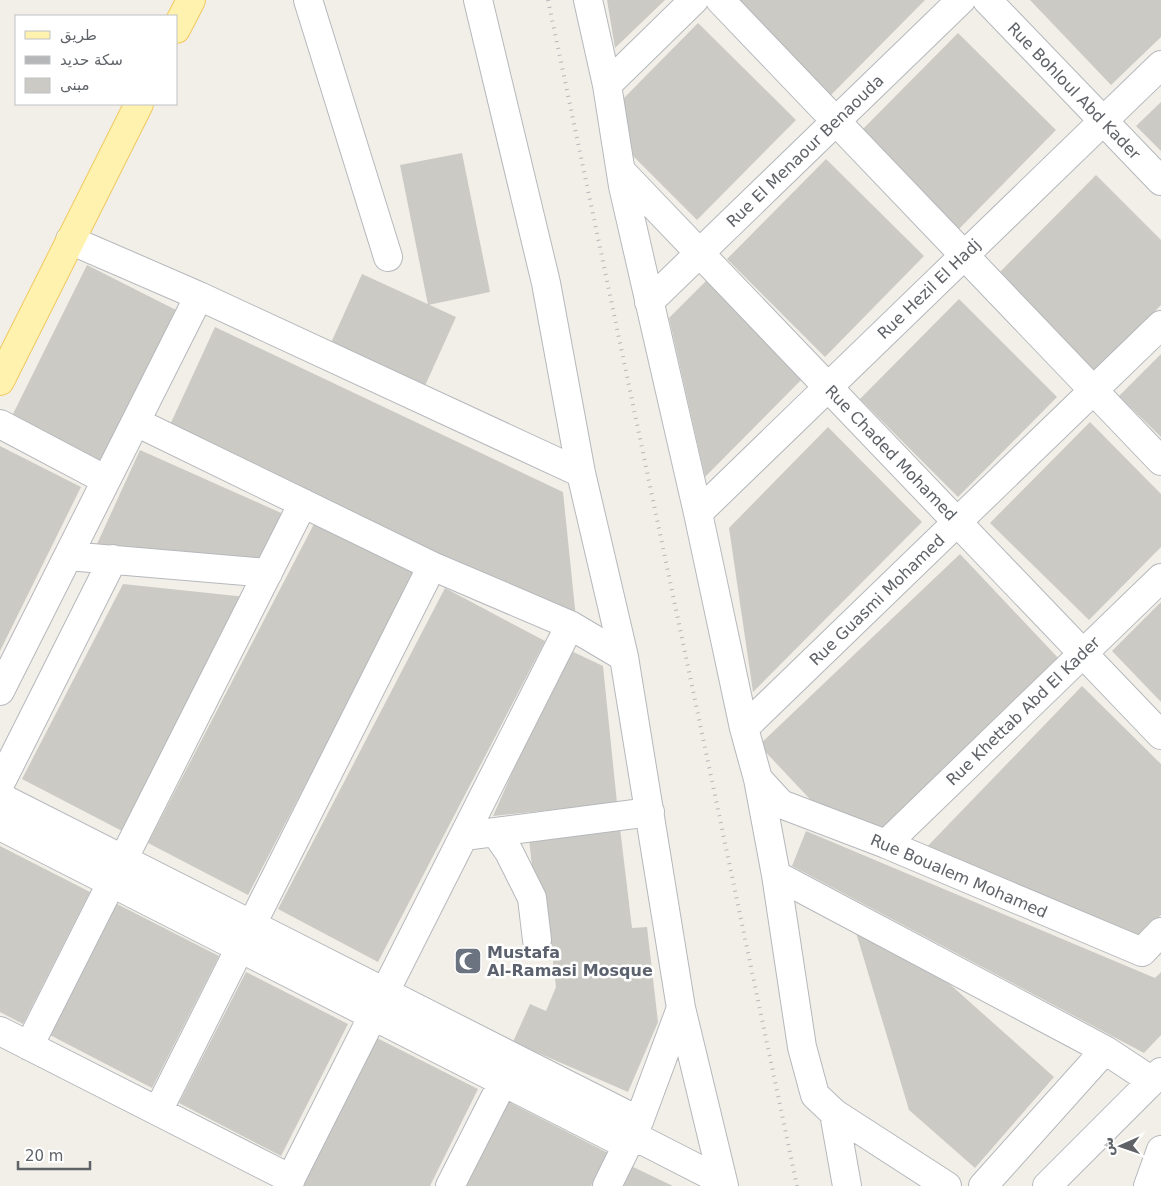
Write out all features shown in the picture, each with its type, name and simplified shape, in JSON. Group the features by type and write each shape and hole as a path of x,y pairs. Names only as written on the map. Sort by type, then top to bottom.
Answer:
{"main road":[{"path":"178,25 191,0"},
{"path":"0,381 138,105"}],"street":[{"path":"308,0 388,257"},
{"path":"478,0 546,283 581,473 624,657 681,1008 723,1184"},
{"path":"588,0 607,85 621,171 648,302 698,513 744,728 758,779 776,876 802,1047 815,1095 834,1113 946,1186"},
{"path":"607,85 694,0"},
{"path":"720,0 1161,461"},
{"name":"Rue El Menaour Benaouda","path":"648,302 961,0"},
{"name":"Rue Bohloul Abd Kader","path":"988,0 1161,181"},
{"name":"Rue Hezil El Hadj","path":"698,513 1161,66"},
{"name":"Rue Chaded Mohamed","path":"621,171 1161,735"},
{"path":"70,240 199,296 581,473"},
{"path":"0,691 199,296"},
{"name":"Rue Guasmi Mohamed","path":"744,728 1161,325"},
{"path":"136,422 432,566 570,625 624,657"},
{"path":"0,424 106,480"},
{"path":"30,1046 303,503"},
{"path":"68,556 268,573"},
{"path":"0,784 113,559"},
{"path":"158,1112 432,566"},
{"name":"Rue Khettab Abd El Kader","path":"886,844 1161,578"},
{"path":"0,1031 158,1112 289,1183 570,625"},
{"name":"Rue Boualem Mohamed","path":"758,779 781,804 886,844 1142,952 1161,932"},
{"path":"0,797 118,871 633,1134 723,1184"},
{"path":"464,836 650,812"},
{"path":"0,826 118,871"},
{"path":"496,833 510,852 532,898 536,940"},
{"path":"776,876 1156,1077 1047,1186"},
{"path":"607,1186 633,1134 681,1008"},
{"path":"983,1186 1105,1050"},
{"path":"450,1186 509,1070"},
{"path":"834,1113 847,1186"},
{"path":"1148,1186 1161,1150"}],"building":[{"path":"607,0 665,0 615,48"},
{"path":"735,0 925,0 831,95"},
{"path":"1030,0 1161,0 1161,37 1111,85"},
{"path":"698,23 796,120 697,220 633,156 623,99"},
{"path":"958,33 1056,130 957,231 859,133"},
{"path":"1161,102 1161,151 1136,126"},
{"path":"462,153 490,292 428,305 400,165"},
{"path":"826,159 924,256 825,357 727,259"},
{"path":"1096,175 1161,240 1161,305 1095,373 997,275"},
{"path":"87,265 178,311 100,468 9,422"},
{"path":"362,274 456,317 424,388 330,345"},
{"path":"707,280 804,377 705,477 669,318"},
{"path":"959,299 1057,397 958,497 860,399"},
{"path":"215,327 563,492 576,618 169,427"},
{"path":"1161,354 1161,437 1119,396"},
{"path":"1090,422 1161,494 1161,547 1089,620 990,523"},
{"path":"828,427 922,522 753,692 729,528"},
{"path":"0,446 81,487 0,651"},
{"path":"140,450 288,516 268,561 97,544"},
{"path":"315,522 415,574 248,895 148,843"},
{"path":"960,554 1060,660 881,829 822,812 759,745"},
{"path":"123,584 246,597 124,832 22,779"},
{"path":"445,588 545,641 378,962 278,909"},
{"path":"1161,602 1161,702 1112,651"},
{"path":"567,649 603,666 617,803 493,816"},
{"path":"1082,686 1161,764 1161,915 1137,939 921,853"},
{"path":"620,828 632,928 647,927 658,1022 628,1092 513,1042 530,1004 546,1011 556,987 546,902 536,903 529,839"},
{"path":"806,831 1155,978 1161,972 1161,1035 1144,1053 792,866"},
{"path":"0,846 90,892 23,1024 0,1012"},
{"path":"117,904 219,956 152,1088 50,1035"},
{"path":"855,929 944,979 1054,1077 975,1168 909,1110"},
{"path":"246,972 348,1024 281,1156 179,1103"},
{"path":"375,1037 478,1089 430,1186 302,1186"},
{"path":"505,1100 608,1153 591,1186 461,1186"},
{"path":"631,1166 673,1186 621,1186"}],"railway":[{"path":"548,0 797,1186"}],"place":[{"name":"Mustafa Al-Ramasi Mosque","path":"468,961"}]}
